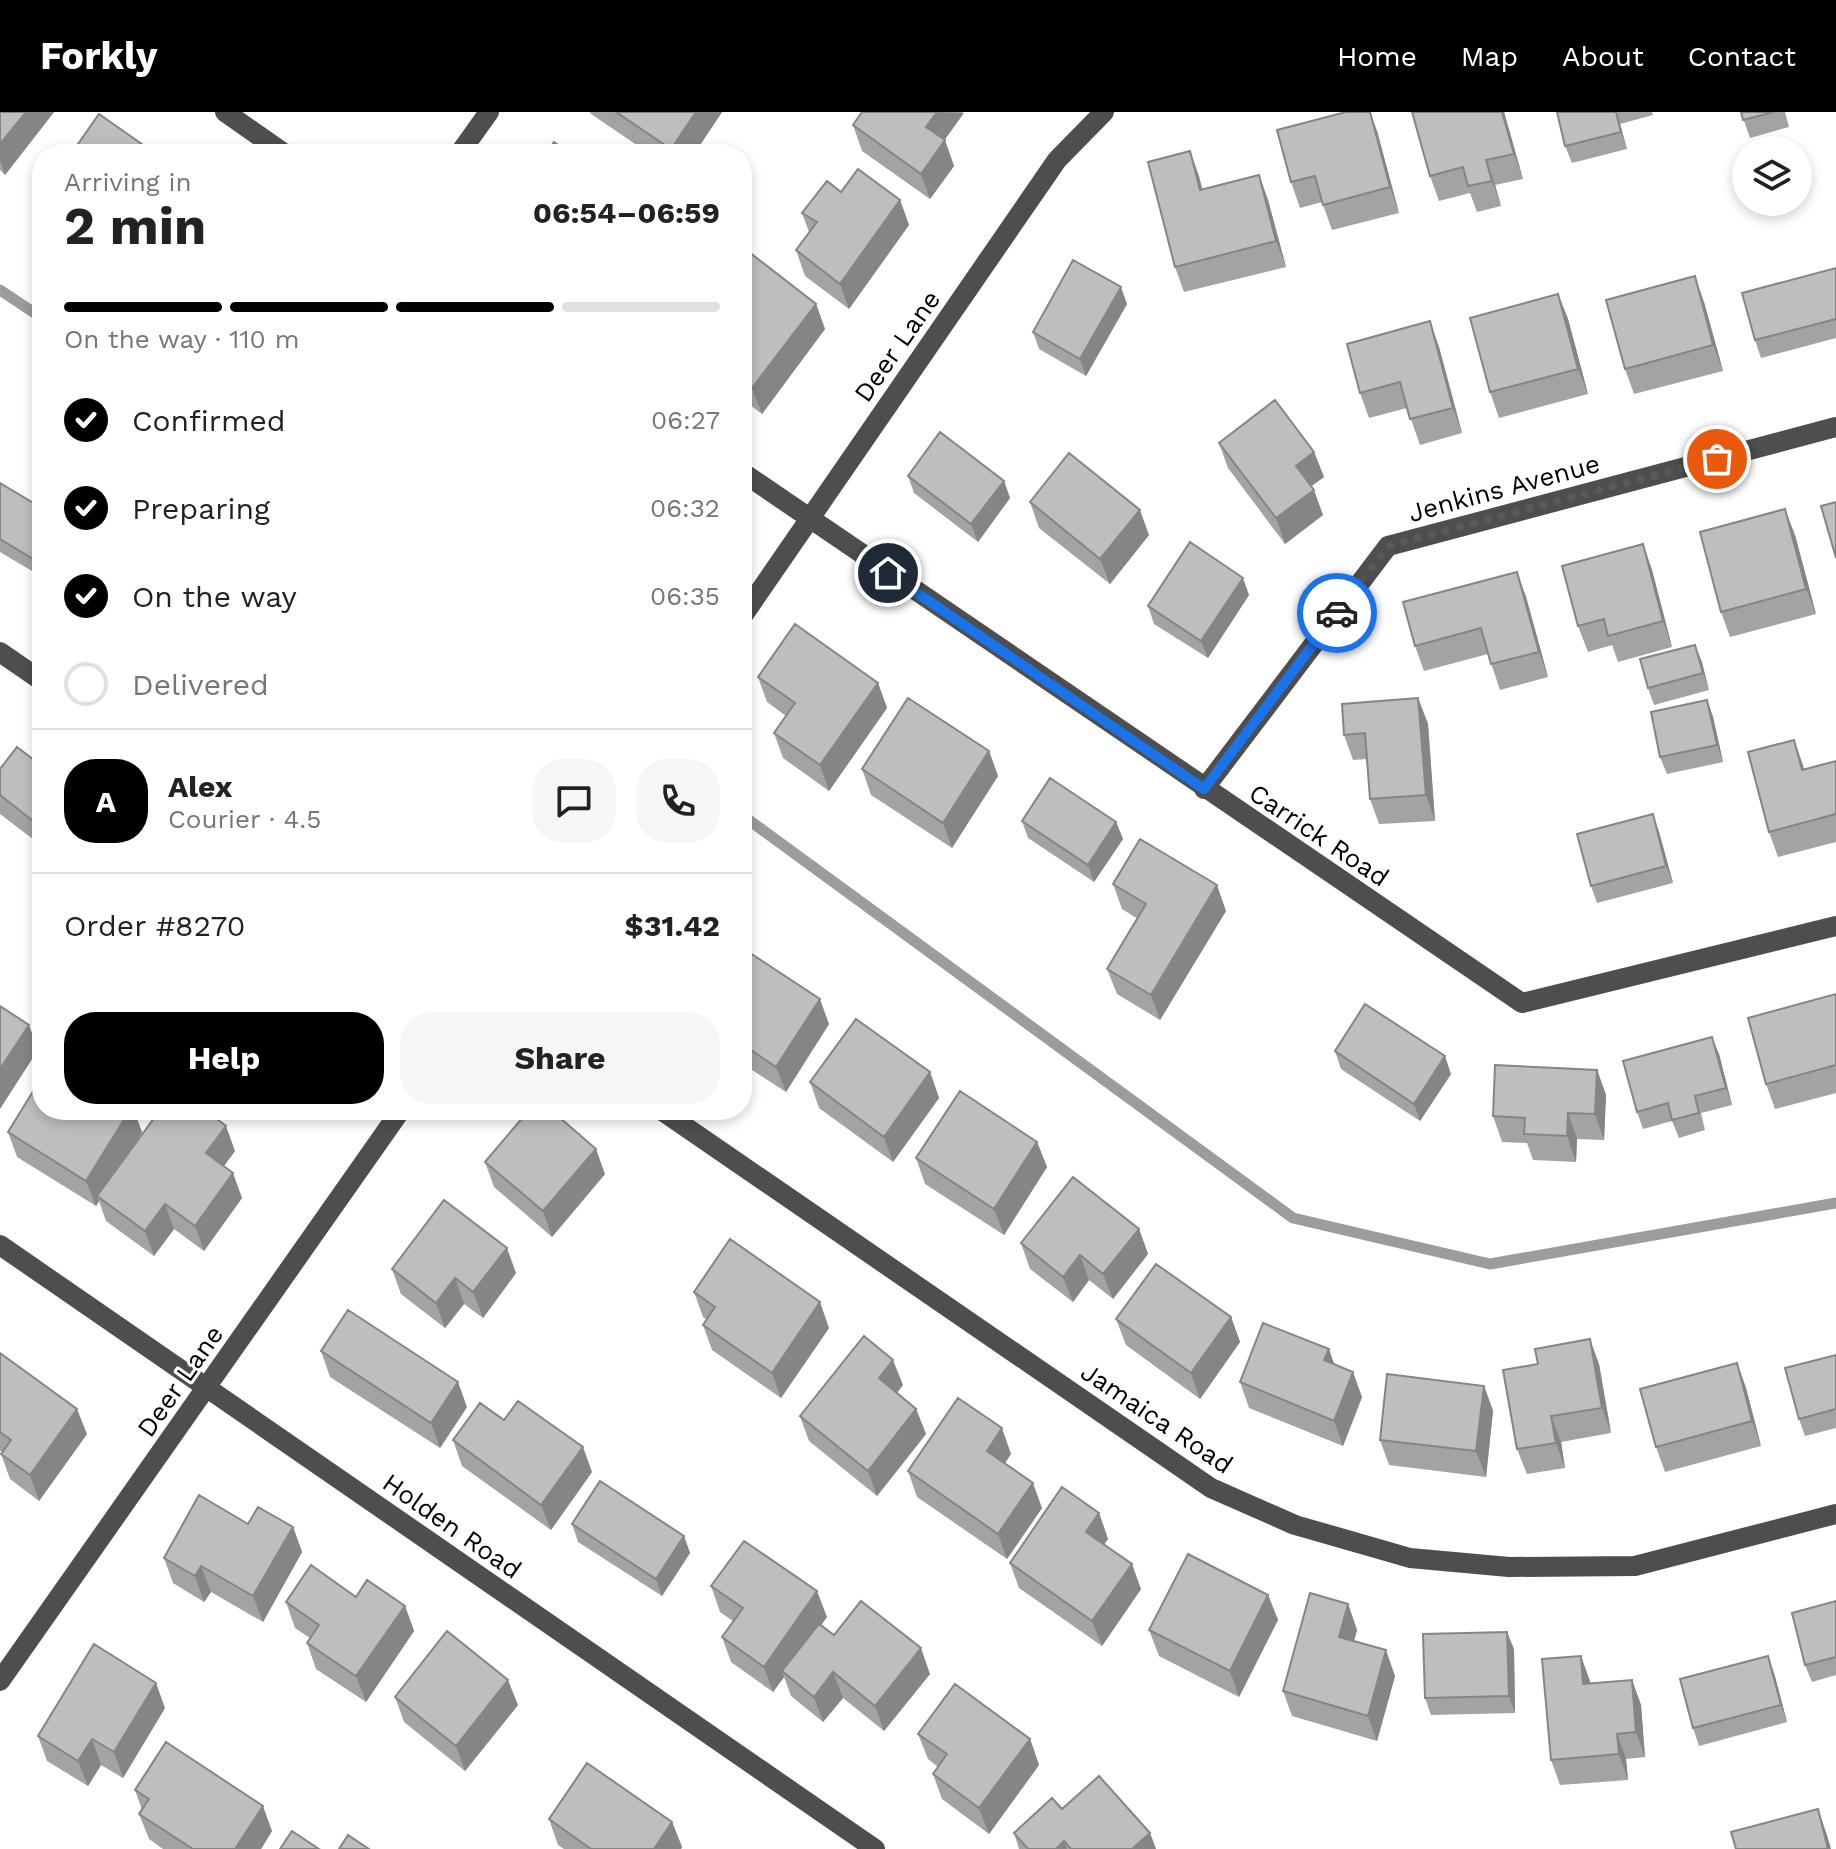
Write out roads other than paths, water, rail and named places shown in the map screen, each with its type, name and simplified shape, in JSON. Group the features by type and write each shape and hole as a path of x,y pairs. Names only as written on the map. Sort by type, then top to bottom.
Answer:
{"street":[{"path":"225,112 271,144"},
{"path":"466,144 489,112"},
{"name":"Deer Lane","path":"752,603 1057,160 1104,112"},
{"name":"Jenkins Avenue","path":"1204,789 1388,546 1836,427"},
{"name":"Carrick Road","path":"752,479 1522,1003 1836,926"},
{"path":"0,652 32,674"},
{"name":"Deer Lane","path":"0,1681 394,1120"},
{"name":"Jamaica Road","path":"676,1120 1211,1488 1295,1525 1410,1558 1509,1567 1635,1566 1836,1514"},
{"name":"Holden Road","path":"0,1245 875,1849"}],"waterway":[{"path":"0,290 32,311"},
{"path":"752,822 1293,1218 1490,1264 1836,1203"}]}
